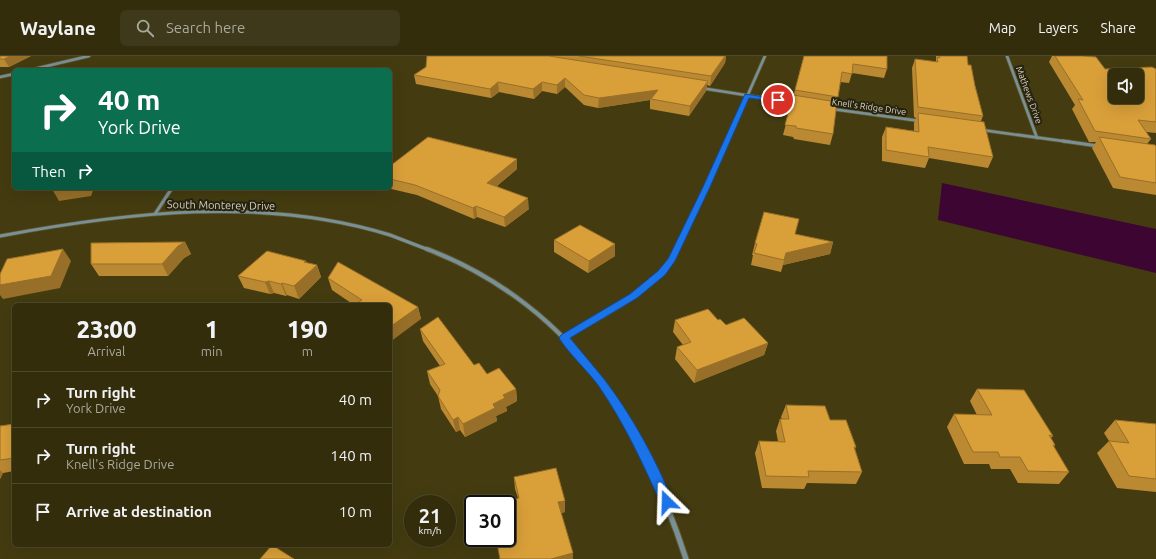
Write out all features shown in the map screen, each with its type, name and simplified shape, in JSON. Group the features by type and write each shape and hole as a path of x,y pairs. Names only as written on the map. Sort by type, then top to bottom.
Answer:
{"street":[{"path":"38,68 89,56"},
{"path":"564,338 634,296 662,273 707,187 765,56"},
{"name":"Mathews Drive","path":"1007,56 1037,138"},
{"path":"0,77 12,74"},
{"path":"694,87 801,104"},
{"name":"Knell's Ridge Drive","path":"824,108 926,122"},
{"path":"974,129 1104,147"},
{"path":"155,214 171,190"},
{"name":"South Monterey Drive","path":"0,236 74,222 129,215 188,212 259,212 311,218 360,227 407,241 443,255 490,280 523,303 564,338 601,382 628,423 662,489 686,559"}],"shaded area":[{"path":"942,183 1156,229 1156,273 938,220"}],"building":[{"path":"0,56 10,56 0,59"},
{"path":"427,56 549,56 708,81 690,106 651,99 658,90 599,98 584,95 565,78 557,85 542,82 533,89 498,82 490,89 414,75 426,67"},
{"path":"579,56 725,56 711,76"},
{"path":"804,56 887,56 887,69 853,64 852,74 842,72 838,97 795,90"},
{"path":"939,56 967,56 968,65 971,65 983,116 918,107 915,59 938,62 937,57 940,58"},
{"path":"1055,56 1096,57 1105,69 1108,69 1108,104 1144,104 1144,68 1128,68 1152,67 1156,69 1156,122 1138,120 1151,139 1095,131 1078,99 1083,100"},
{"path":"793,95 837,102 833,134 785,125"},
{"path":"918,113 984,122 993,157 928,147 929,157 886,150 886,127 919,132"},
{"path":"428,137 517,159 487,183 528,198 504,217 476,206 473,208 415,185 392,179 392,164"},
{"path":"1099,137 1155,145 1156,183 1120,177"},
{"path":"764,212 799,219 795,234 833,242 786,253 784,260 754,253 757,244 755,243"},
{"path":"580,225 615,244 589,261 554,240"},
{"path":"185,242 178,246 162,264 91,264 91,243"},
{"path":"63,249 51,276 0,285 0,274 7,259"},
{"path":"267,251 317,265 294,286 238,276"},
{"path":"338,262 418,307 392,326 392,303 357,303 362,300 328,278"},
{"path":"708,309 718,320 720,319 726,325 744,318 768,343 697,370 677,347 691,342 675,320"},
{"path":"438,317 474,365 479,363 487,374 499,368 516,389 503,395 505,398 493,404 495,408 463,424 458,417 453,420 438,396 440,390 427,371 445,364 420,329"},
{"path":"977,389 1024,390 1053,436 1049,435 1055,445 1053,445 1069,472 1028,471 1020,457 1000,457 998,452 973,452 954,414 992,415"},
{"path":"786,405 825,406 830,420 846,420 856,447 854,447 862,472 808,471 809,477 766,476 759,441 785,442 780,419 789,419"},
{"path":"1115,420 1156,424 1156,479 1129,476 1109,441 1129,443"},
{"path":"12,424 12,458 0,460 0,426"},
{"path":"556,468 565,501 558,502 573,553 551,559 500,559 498,547 516,547 516,499 519,498 514,477"},
{"path":"270,547 275,547 294,559 260,559"}],"route":[{"path":"667,502 662,489 628,423 601,382 564,338 634,296 662,273 672,259 707,187 747,96 778,100"}]}
